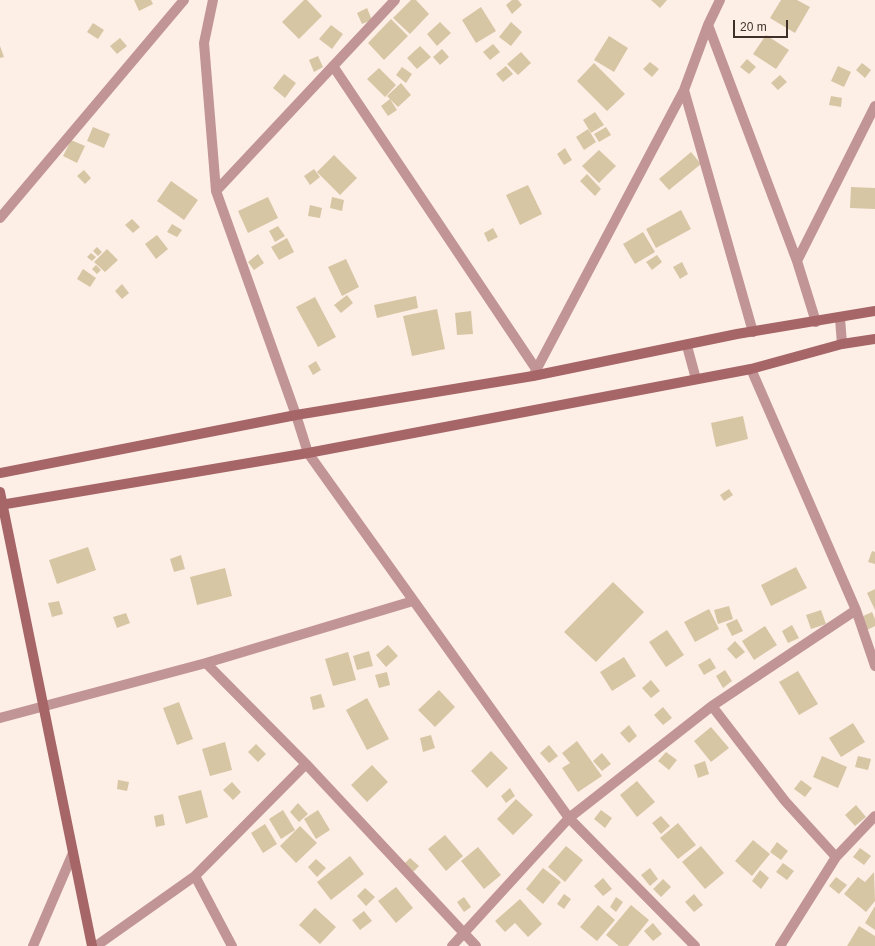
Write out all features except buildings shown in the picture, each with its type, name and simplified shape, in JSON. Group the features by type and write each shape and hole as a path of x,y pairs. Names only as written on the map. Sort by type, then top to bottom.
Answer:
{"street":[{"path":"0,218 184,0"},
{"path":"213,0 204,43 216,191 296,415 308,453 569,818 695,946"},
{"path":"216,191 395,0"},
{"path":"535,372 684,90 708,25 720,0"},
{"path":"708,25 797,261 816,322"},
{"path":"333,66 535,372"},
{"path":"684,90 753,332"},
{"path":"797,261 875,106"},
{"path":"0,473 296,415 687,346 753,332 875,311"},
{"path":"840,318 842,344"},
{"path":"1,505 308,453 696,379 751,370 842,344 875,339"},
{"path":"687,346 696,379"},
{"path":"751,370 856,610 875,666"},
{"path":"0,492 1,505 92,946"},
{"path":"0,718 206,663 413,601"},
{"path":"452,946 569,818 712,706 856,610"},
{"path":"206,663 306,764 476,946"},
{"path":"712,706 785,801 836,857"},
{"path":"96,946 195,876 306,764"},
{"path":"780,946 836,857 875,816"},
{"path":"33,946 73,853"},
{"path":"195,876 232,946"}]}
